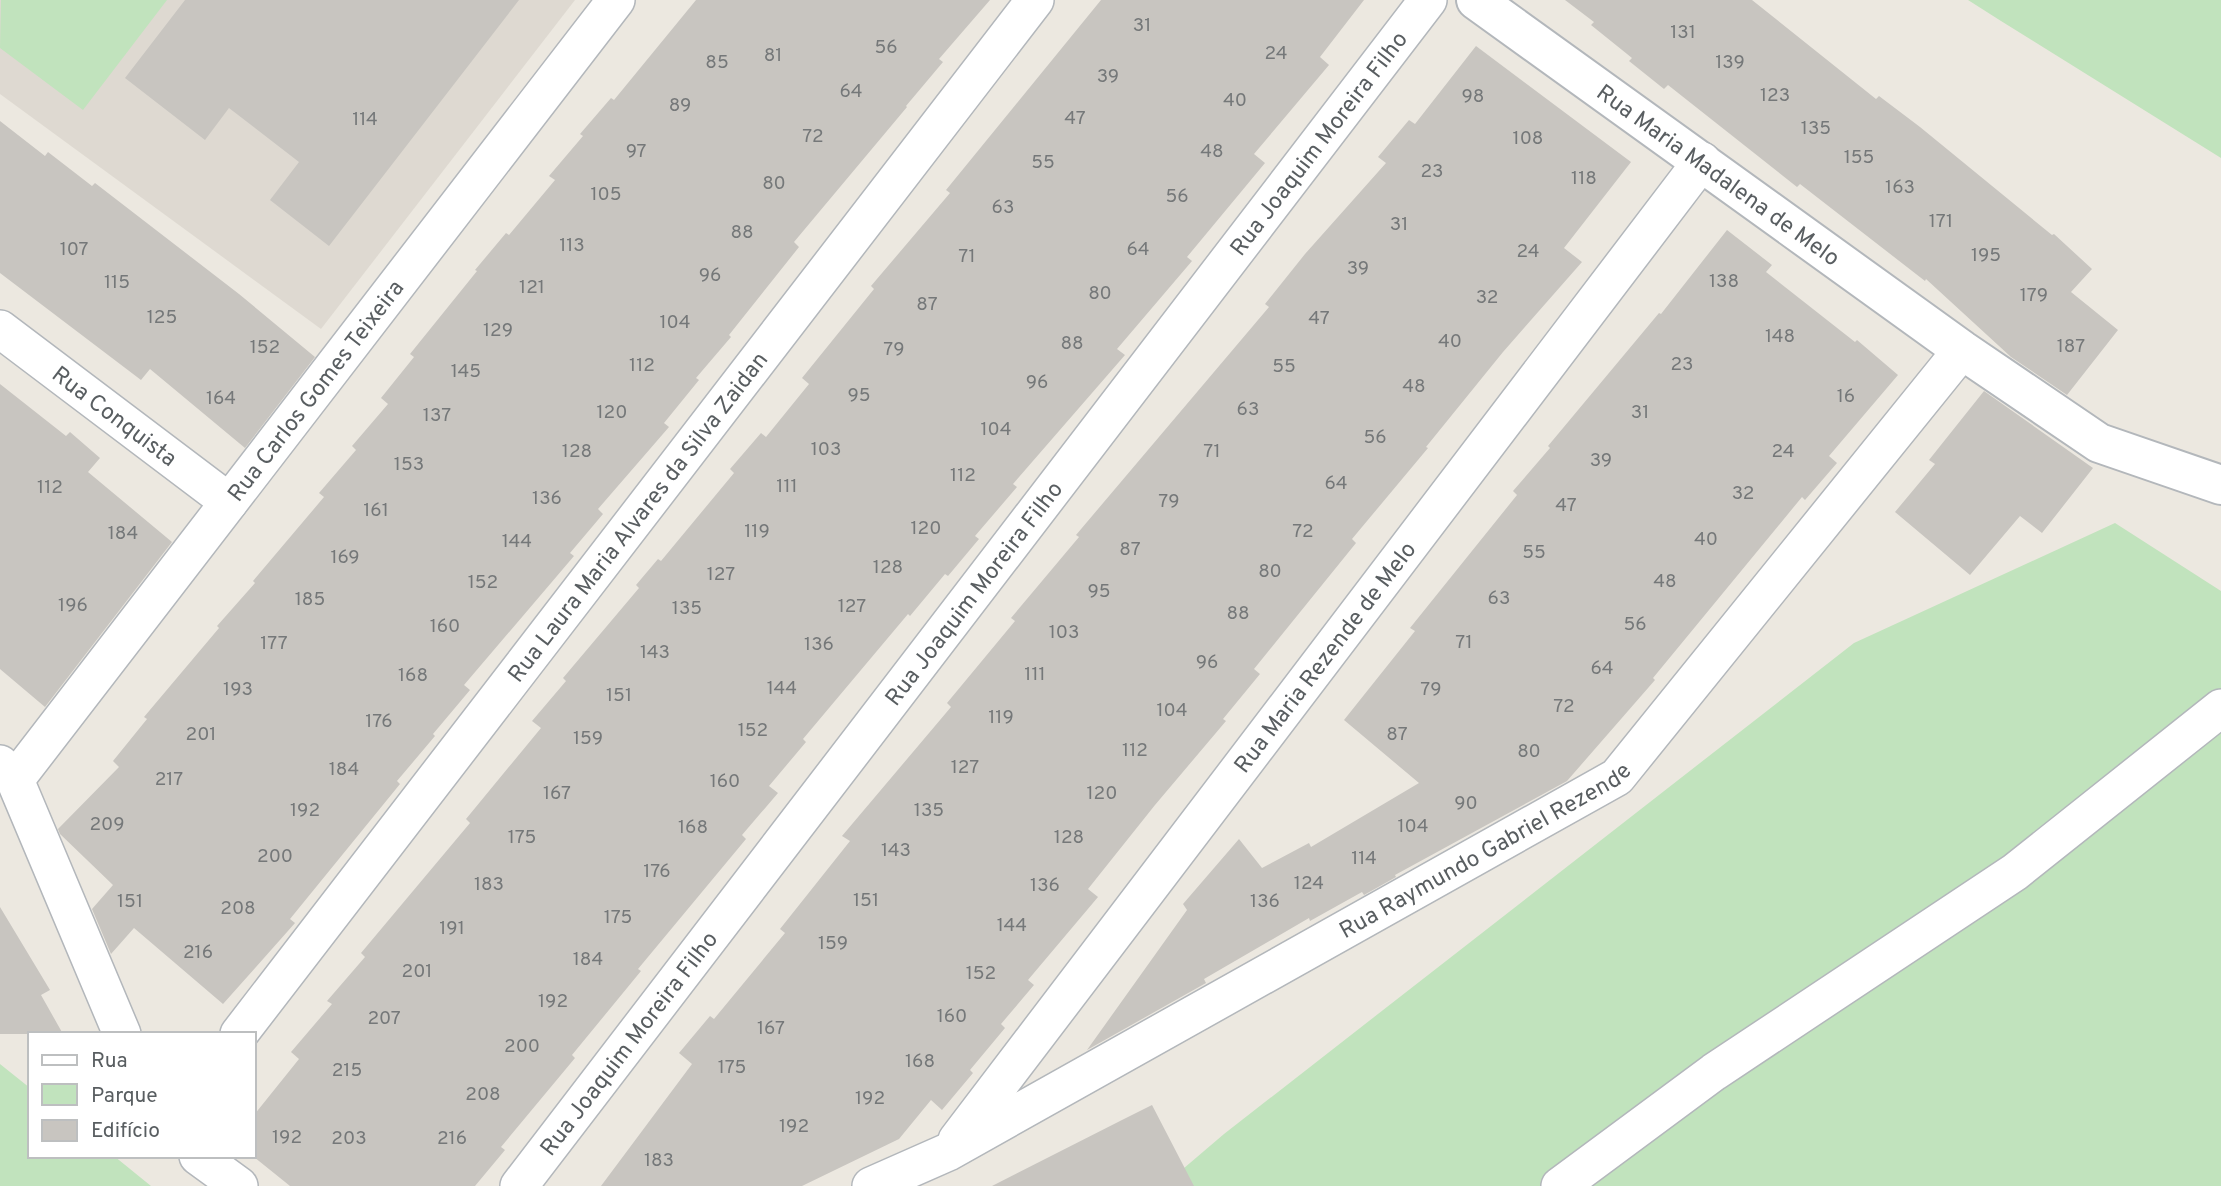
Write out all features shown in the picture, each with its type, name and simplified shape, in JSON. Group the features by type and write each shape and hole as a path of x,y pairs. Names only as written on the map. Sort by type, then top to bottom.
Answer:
{"street":[{"name":"Rua Carlos Gomes Teixeira","path":"7,772 229,502 616,0"},
{"name":"Rua Laura Maria Alvares da Silva Zaidan","path":"241,1032 1035,0"},
{"name":"Rua Joaquim Moreira Filho","path":"519,1186 1428,0"},
{"name":"Rua Maria Madalena de Melo","path":"1476,0 1962,350 2099,443 2221,485"},
{"name":"Rua Maria Rezende de Melo","path":"948,1152 1702,161"},
{"name":"Rua Conquista","path":"0,330 229,502"},
{"name":"Rua Raymundo Gabriel Rezende","path":"871,1186 948,1152 1616,777 1962,350"},
{"path":"1560,1186 1714,1072 2015,872 2221,708"},
{"path":"7,772 121,1032"},
{"path":"201,1158 239,1186"}],"shaded area":[{"path":"0,0 575,0 321,329 0,94"}],"green space":[{"path":"1,0 167,0 83,110 0,48"},
{"path":"1968,0 2221,0 2221,158 2001,21"},
{"path":"2115,523 2221,591 2221,1186 1163,1186 1224,1134 1854,643"},
{"path":"0,1064 28,1086 28,1158 116,1158 151,1186 0,1186"}],"building":[{"path":"185,0 519,0 329,246 270,200 299,162 229,108 205,140 125,78"},
{"path":"696,0 990,0 939,59 943,62 907,107 794,242 799,247 729,335 731,337 696,378 699,380 664,423 669,427 598,509 603,514 570,553 574,556 464,685 470,690 397,781 400,784 290,919 295,923 223,1004 134,928 111,954 92,909 113,885 58,829 119,767 113,761 147,719 144,717 324,497 319,493 356,450 352,446 388,404 381,398 414,357 410,354 477,271 475,270 506,233 509,235 555,180 549,176 583,136 580,134 611,98 614,100"},
{"path":"1101,0 1364,0 1320,57 1329,65 1254,154 1265,163 1187,257 1192,261 1117,349 1125,355 1013,484 1017,487 975,536 979,539 948,576 945,574 910,616 908,614 803,739 806,742 769,786 778,793 742,835 746,839 638,969 641,971 572,1055 575,1058 501,1147 505,1150 475,1186 290,1186 255,1158 256,1113 299,1059 291,1052 332,1004 327,1001 365,957 361,953 470,823 466,819 541,728 532,721 566,681 563,678 639,588 636,585 658,559 661,561 734,473 730,469 761,433 766,437 809,384 802,378 874,289 871,286 950,193 946,190"},
{"path":"1565,0 1752,0 1876,99 1879,96 1920,127 2054,234 2092,269 2071,292 2118,330 2067,395 2011,357 1926,279 1925,281 1800,184 1797,187 1668,85 1664,89 1629,61 1632,58 1591,25 1594,22"},
{"path":"1476,46 1631,162 1564,248 1582,262 1503,352 1352,539 1356,543 1254,669 1260,674 1223,719 1226,721 1088,889 1098,897 1028,980 1034,985 1001,1024 1005,1028 970,1070 973,1073 942,1110 931,1100 899,1139 802,1186 601,1186 692,1064 679,1053 710,1016 714,1019 785,933 780,929 850,841 842,836 951,707 947,703 1015,621 1011,618 1079,537 1076,535 1269,307 1265,304 1305,254 1386,163 1378,157 1409,120 1415,124"},
{"path":"0,121 45,156 48,152 92,186 95,183 239,294 315,357 245,448 150,369 141,380 0,273"},
{"path":"1727,230 1772,265 1766,272 1855,342 1857,340 1898,375 1829,456 1837,463 1805,500 1802,497 1653,678 1655,680 1567,781 1395,875 1396,877 1364,895 1362,892 1310,921 1309,918 1204,979 1206,983 1087,1050 1187,910 1183,904 1239,839 1262,868 1309,843 1311,847 1419,783 1344,720 1415,631 1410,628 1517,495 1513,491 1550,448 1548,446 1659,313 1661,314"},
{"path":"0,384 66,436 70,432 100,458 88,472 172,542 45,707 0,669"},
{"path":"1984,391 2093,468 2042,533 2020,516 1970,575 1895,512 1935,464 1929,460"},
{"path":"0,907 50,990 41,995 62,1032 0,1034"},
{"path":"1152,1105 1194,1186 992,1186 1122,1120"}]}
